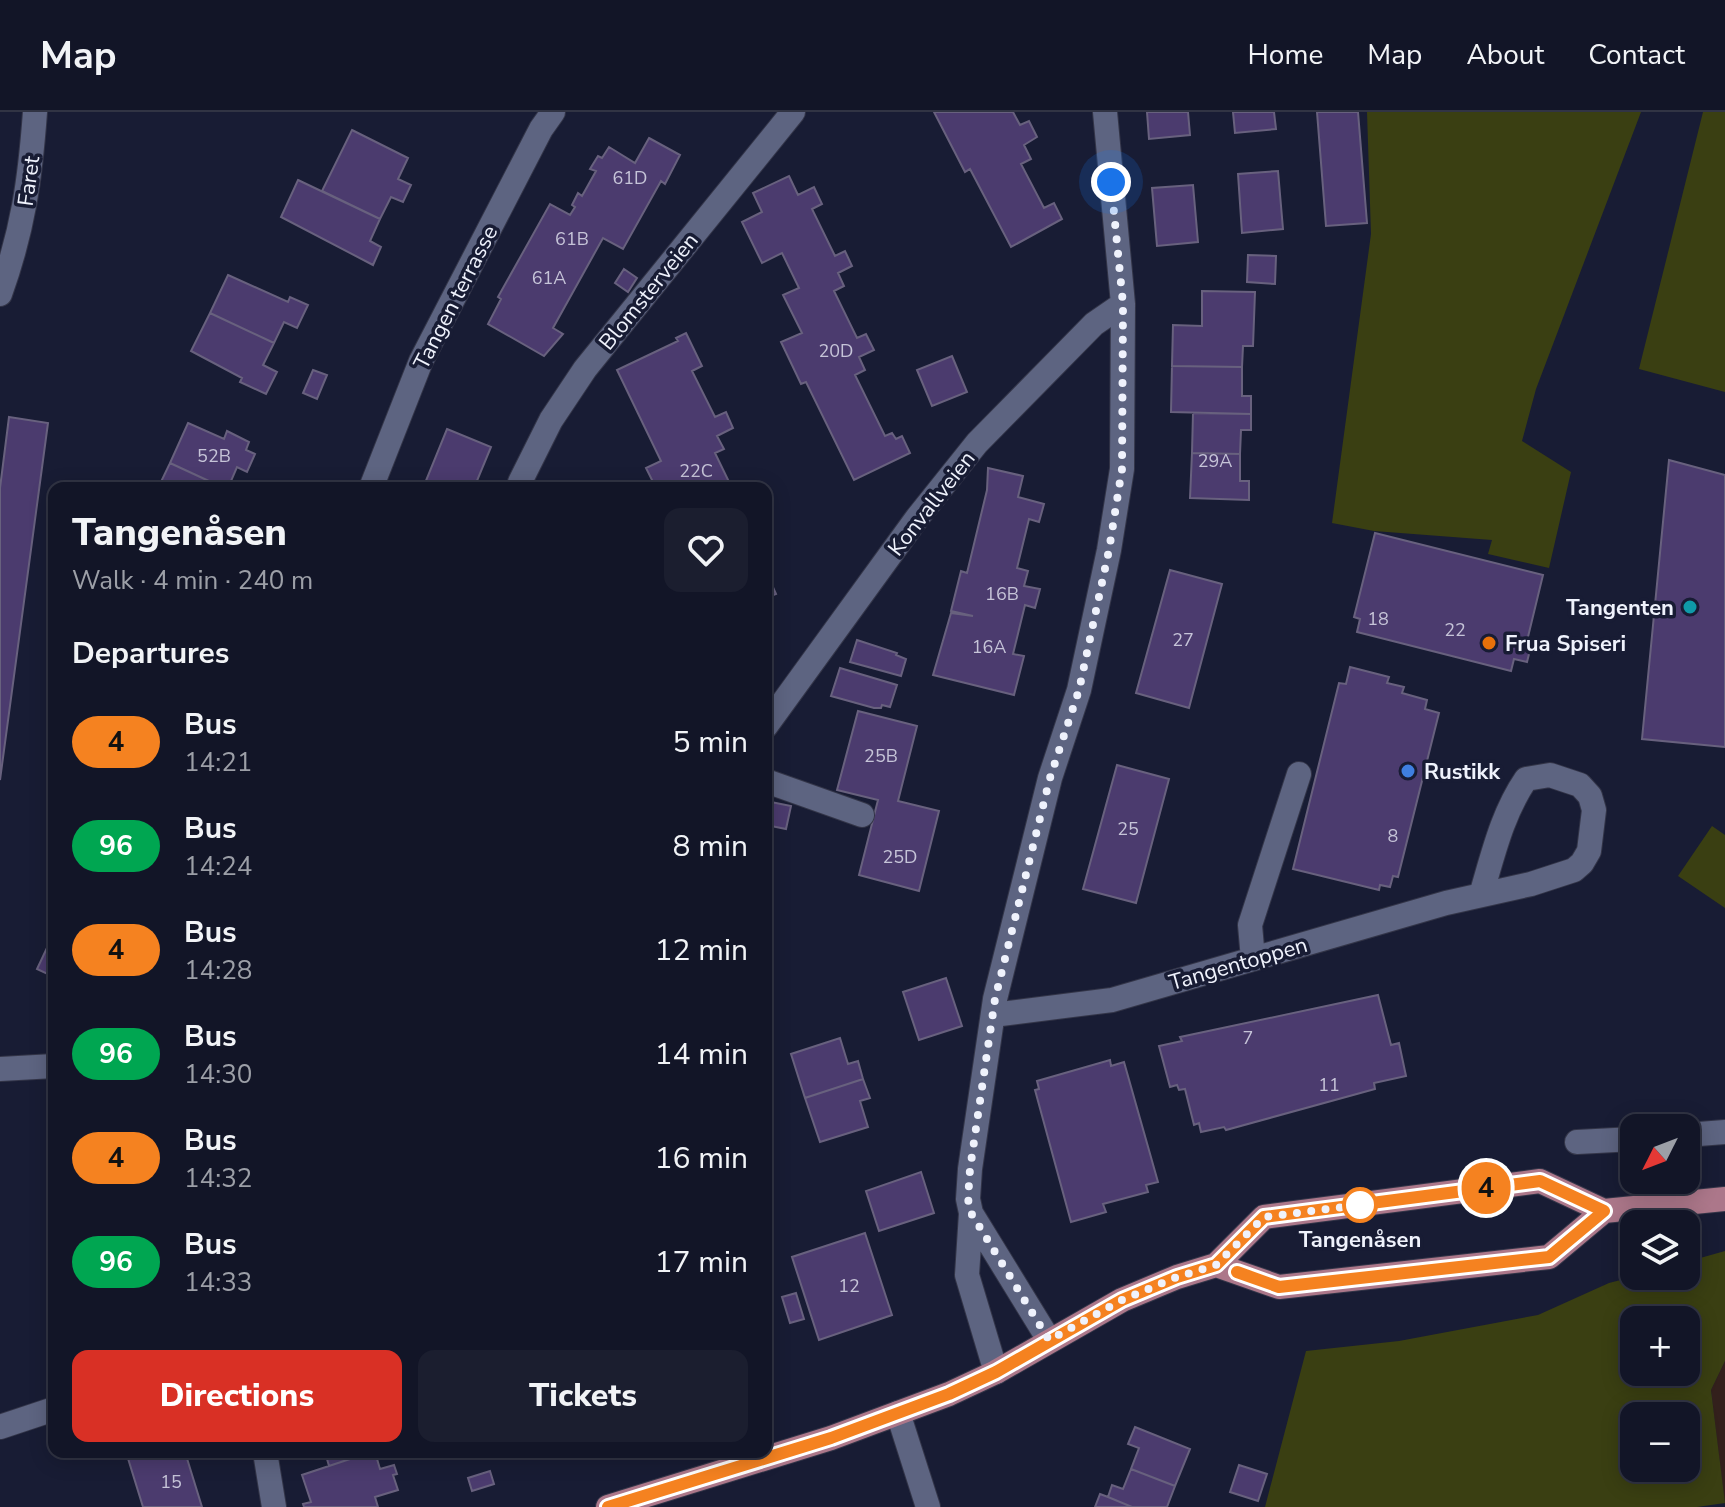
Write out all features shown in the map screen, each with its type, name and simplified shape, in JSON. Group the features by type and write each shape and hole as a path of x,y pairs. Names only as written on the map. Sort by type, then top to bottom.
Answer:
{"main road":[{"path":"772,1456 898,1413 996,1372 1122,1300 1216,1265 1264,1217 1540,1181 1604,1211 1725,1199"},
{"path":"1216,1265 1279,1287 1549,1257 1604,1211"},
{"path":"608,1507 766,1458"}],"street":[{"name":"Faret","path":"0,294 17,247 27,193 35,112"},
{"name":"Tangen terrasse","path":"373,482 421,361 541,129 553,112"},
{"name":"Blomsterveien","path":"520,482 551,420 585,369 793,112"},
{"path":"996,1372 967,1275 970,1169 1005,952 1050,778 1079,690 1109,550 1122,469 1123,304 1105,112"},
{"name":"Konvallveien","path":"772,718 917,518 977,443 1094,324 1123,304"},
{"path":"1253,959 1250,925 1299,774"},
{"name":"Tangentoppen","path":"993,1015 1112,1000 1574,870 1589,851 1594,810 1590,796 1580,785 1550,775 1526,779 1499,832 1481,895"},
{"path":"772,783 862,815"},
{"path":"0,1069 48,1066"},
{"path":"1700,1134 1725,1132"},
{"path":"1577,1142 1620,1140"},
{"path":"971,1213 1049,1340"},
{"path":"0,1427 48,1411"},
{"path":"898,1413 928,1507"},
{"path":"266,1458 274,1507"}],"shaded area":[{"path":"1725,1361 1725,1506 1711,1390"}],"green space":[{"path":"1367,112 1641,112 1536,389 1522,441 1571,472 1549,568 1488,554 1492,540 1374,531 1332,523 1371,234"},
{"path":"1703,112 1725,112 1725,392 1639,369"},
{"path":"1712,826 1725,835 1725,908 1678,876"},
{"path":"1725,1251 1725,1361 1711,1390 1725,1503 1697,1507 1265,1507 1306,1351 1399,1341 1538,1315 1620,1280 1620,1290 1700,1290 1700,1258"}],"building":[{"path":"934,112 1013,112 1020,125 1029,121 1037,137 1024,145 1031,159 1021,164 1044,208 1054,203 1062,219 1011,247 970,169 965,172"},
{"path":"1147,112 1188,112 1190,135 1149,139"},
{"path":"1233,112 1274,112 1276,129 1235,133"},
{"path":"1317,112 1358,112 1367,223 1326,226"},
{"path":"352,130 408,158 398,179 411,185 403,202 391,197 380,219 322,191"},
{"path":"649,138 680,155 665,184 661,181 623,249 603,238 553,328 563,334 544,356 488,324 501,299 498,297 550,204 570,215 578,193 582,196 596,171 590,169 598,156 602,158 609,147 635,163"},
{"path":"1278,171 1283,229 1242,233 1238,174"},
{"path":"789,176 798,195 814,187 822,204 812,209 835,256 845,251 852,266 838,273 844,286 834,291 857,338 866,334 874,350 859,357 865,370 855,375 885,436 892,433 896,439 902,436 910,453 854,480 806,382 801,384 781,342 802,333 783,295 799,288 782,253 762,263 742,222 762,212 753,193"},
{"path":"298,180 380,219 370,241 381,247 373,265 281,217"},
{"path":"1193,185 1198,242 1157,246 1152,188"},
{"path":"1248,255 1276,256 1275,284 1247,282"},
{"path":"624,269 637,278 628,292 615,283"},
{"path":"228,275 288,302 290,297 308,305 297,328 284,322 274,343 210,313"},
{"path":"1202,291 1255,292 1253,346 1243,346 1242,367 1172,366 1173,325 1202,326"},
{"path":"210,313 274,343 263,365 277,372 266,394 240,382 242,378 191,351"},
{"path":"686,333 702,366 692,371 715,417 726,412 733,428 717,436 724,449 715,453 729,482 653,482 646,468 661,461 617,370 678,341 676,338"},
{"path":"952,356 967,392 932,406 917,370"},
{"path":"1172,366 1242,367 1242,396 1251,396 1251,414 1171,412"},
{"path":"313,370 327,375 317,399 303,393"},
{"path":"1193,413 1251,414 1251,430 1241,430 1240,454 1192,453"},
{"path":"9,417 48,423 0,780 0,488"},
{"path":"188,423 224,439 227,431 249,442 246,450 255,454 247,472 237,467 231,482 211,482 170,463"},
{"path":"447,429 491,447 476,482 425,482"},
{"path":"1192,453 1240,454 1240,481 1249,481 1249,500 1190,498"},
{"name":"Tangenten","path":"1669,460 1725,475 1725,747 1642,739"},
{"path":"170,463 211,482 161,482"},
{"path":"988,468 1023,476 1018,497 1044,504 1039,522 1029,519 1017,568 1028,571 1024,586 1040,589 1035,608 1025,605 1013,654 1024,656 1014,695 933,675 951,613 973,616 951,611 961,571 967,573 987,490"},
{"path":"1375,533 1543,575 1527,641 1532,642 1527,662 1514,659 1511,671 1357,632 1360,619 1354,617"},
{"path":"1170,570 1222,584 1189,708 1136,693"},
{"path":"857,640 906,659 901,676 850,662"},
{"path":"1350,667 1389,677 1387,683 1404,687 1402,693 1427,700 1425,709 1439,713 1398,877 1393,876 1390,887 1380,885 1379,890 1293,869 1339,683 1346,684"},
{"path":"840,668 897,685 890,707 882,705 881,708 874,708 831,696"},
{"path":"858,711 917,726 898,801 939,811 919,891 859,875 878,800 837,790"},
{"path":"1117,765 1169,779 1136,903 1083,889"},
{"path":"772,802 791,806 786,829 772,826"},
{"path":"48,946 48,974 37,969"},
{"path":"946,978 962,1026 919,1040 903,992"},
{"path":"1378,995 1391,1045 1399,1043 1406,1076 1374,1083 1375,1089 1226,1130 1224,1127 1201,1132 1199,1123 1194,1125 1185,1089 1179,1090 1177,1085 1170,1087 1159,1046 1182,1041 1180,1037"},
{"path":"840,1038 848,1064 858,1061 863,1079 805,1098 791,1054"},
{"path":"1110,1060 1111,1066 1124,1062 1158,1182 1146,1185 1148,1192 1103,1204 1106,1212 1071,1222 1035,1090 1039,1089 1037,1081"},
{"path":"863,1079 870,1098 860,1101 868,1127 820,1142 805,1098"},
{"path":"921,1172 934,1213 879,1231 866,1191"},
{"path":"865,1233 892,1315 819,1340 792,1257"},
{"path":"796,1293 804,1319 790,1323 782,1297"},
{"path":"1135,1427 1190,1449 1175,1486 1131,1469 1139,1448 1128,1444"},
{"path":"128,1458 187,1458 202,1507 143,1507"},
{"path":"327,1458 353,1458 329,1466"},
{"path":"353,1458 377,1458 380,1469 394,1465 397,1474 393,1475 398,1490 375,1497 378,1507 304,1507 303,1504 311,1502 302,1475"},
{"path":"1239,1465 1267,1474 1258,1501 1230,1492"},
{"path":"1131,1469 1175,1486 1167,1507 1132,1507 1108,1497 1112,1485 1123,1489"},
{"path":"490,1471 494,1484 472,1491 468,1478"},
{"path":"1100,1494 1108,1497 1132,1507 1095,1507"}],"bus line":[{"name":"4","path":"772,1456 831,1438 949,1394 996,1372 1122,1300 1216,1265 1264,1217 1540,1181 1604,1211 1549,1257 1279,1287 1237,1272"},
{"name":"4","path":"608,1507 764,1458"}],"place":[{"name":"Tangenten","path":"1690,607"},
{"name":"Frua Spiseri","path":"1489,643"},
{"name":"Rustikk","path":"1408,771"},
{"name":"Tangenåsen","path":"1360,1205"}],"route":[{"path":"1111,182 1123,304 1122,469 1109,550 1079,690 1050,778 995,999 970,1169 968,1199 971,1213 1049,1340 1122,1300 1216,1265 1264,1217 1360,1205"}]}
